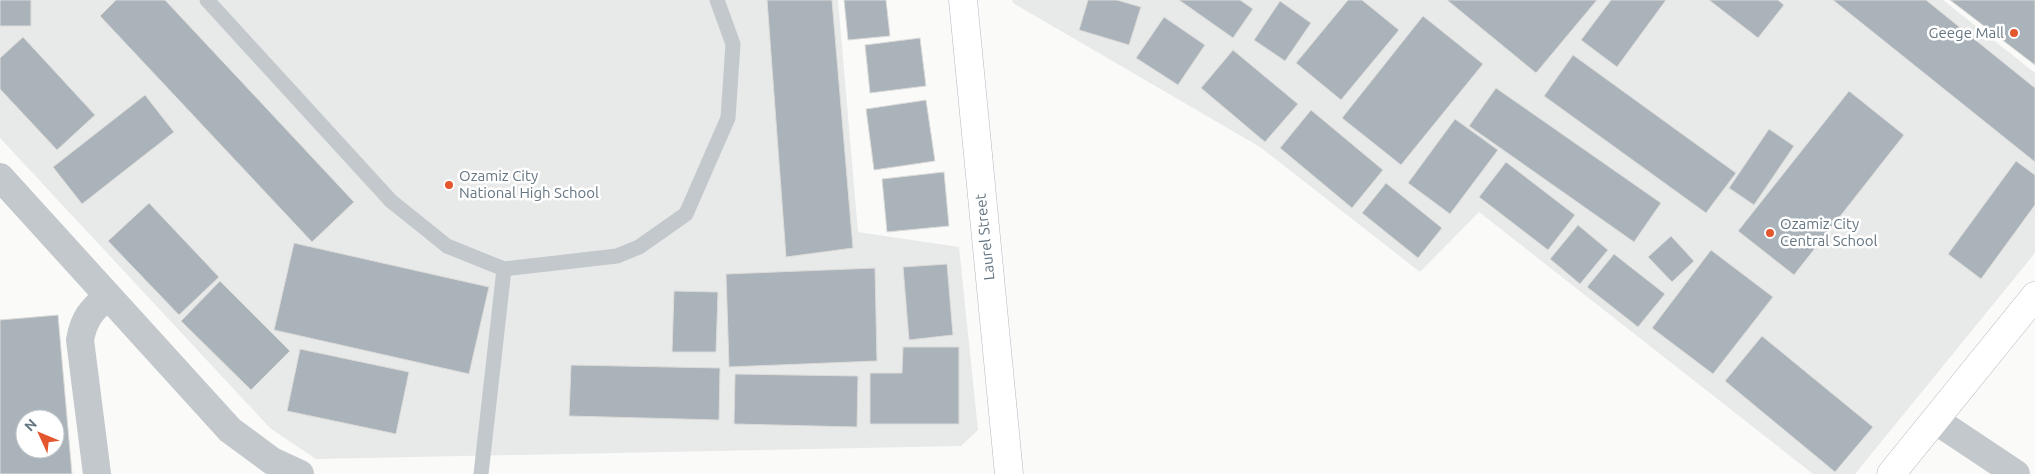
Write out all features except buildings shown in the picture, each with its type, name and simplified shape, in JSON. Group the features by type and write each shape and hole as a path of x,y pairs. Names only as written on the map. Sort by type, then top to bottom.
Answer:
{"street":[{"name":"Laurel Street","path":"963,0 1009,474"},
{"path":"0,177 230,430 272,461 300,474"},
{"path":"96,474 80,340 83,323 91,311 107,296"},
{"path":"1891,474 2035,296"},
{"path":"1935,420 2016,474"}],"lane":[{"path":"207,0 391,201 448,246 504,269 617,256 639,247 686,214 728,118 733,44 717,0"},
{"path":"481,474 504,269"}],"shaded area":[{"name":"Ozamiz City National High School","path":"0,0 838,0 858,232 959,247 978,430 961,446 316,459 270,428 0,138"},
{"name":"Ozamiz City Central School","path":"1012,0 1943,0 2035,73 2035,253 1855,474 1813,474 1479,212 1420,272 1260,147 1013,3"}],"place":[{"name":"Geege Mall","path":"2014,33"},
{"name":"Ozamiz City National High School","path":"449,185"},
{"name":"Ozamiz City Central School","path":"1770,233"}]}
